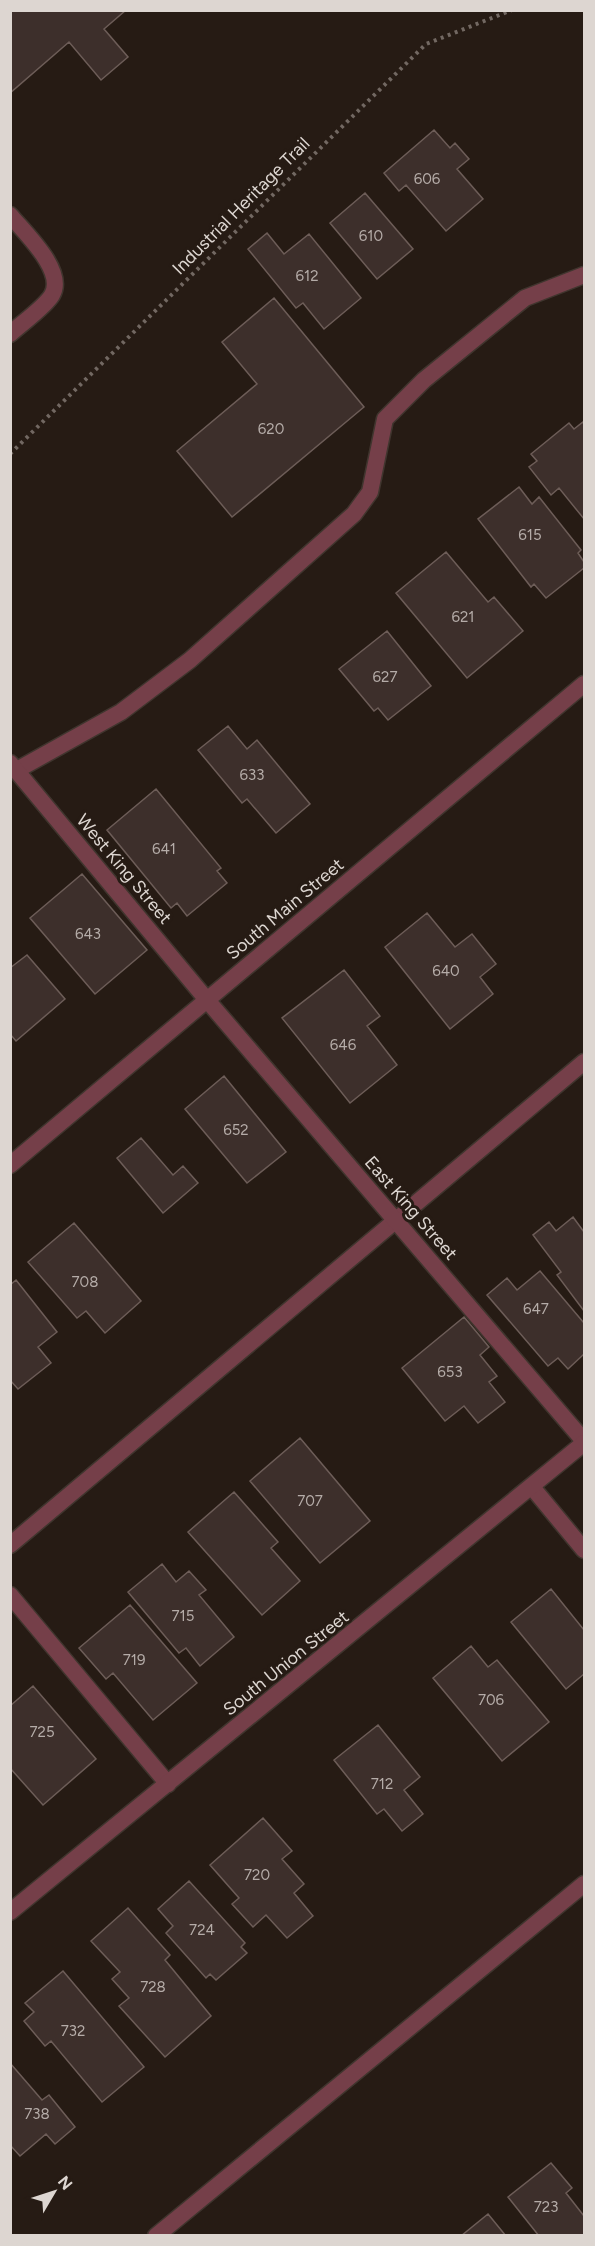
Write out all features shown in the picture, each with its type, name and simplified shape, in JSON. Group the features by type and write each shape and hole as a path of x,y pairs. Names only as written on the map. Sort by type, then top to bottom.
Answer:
{"street":[{"path":"10,215 49,262 56,280 52,295 10,334"},
{"path":"14,766 121,712 190,660 354,514 370,492 385,419 424,380 525,298 585,275"},
{"name":"South Main Street","path":"10,1165 585,684"},
{"name":"West King Street","path":"14,766 207,1000"},
{"name":"East King Street","path":"207,1000 585,1442"},
{"path":"10,1545 585,1062"},
{"name":"South Union Street","path":"10,1912 585,1442"},
{"path":"532,1487 585,1550"},
{"path":"10,1595 168,1784"},
{"path":"156,2235 585,1884"}],"path":[{"name":"Industrial Heritage Trail","path":"10,454 426,44 512,10"}],"building":[{"path":"10,10 126,10 104,29 128,57 101,80 69,42 10,93"},
{"path":"434,130 450,148 455,143 469,159 457,169 483,199 446,231 406,185 399,191 384,173"},
{"path":"365,193 413,249 377,279 330,223"},
{"path":"267,233 284,254 309,234 361,298 324,329 303,303 296,308 248,249"},
{"path":"274,298 364,407 232,517 177,451 257,384 222,342"},
{"path":"583,422 584,519 559,488 551,495 529,467 537,461 531,454 569,423 574,429"},
{"path":"519,487 532,504 539,497 581,550 578,553 584,562 584,568 546,598 534,584 531,587 478,519"},
{"path":"446,552 488,602 494,597 523,631 467,678 396,593"},
{"path":"387,631 431,686 388,720 378,708 374,711 339,669"},
{"path":"228,726 247,749 257,740 310,804 276,833 247,799 242,803 198,750"},
{"path":"156,789 221,868 217,871 227,883 187,916 177,903 171,908 107,830"},
{"path":"82,874 147,950 95,994 30,918"},
{"path":"427,913 455,947 472,934 496,964 480,977 493,994 450,1029 385,947"},
{"path":"27,955 65,999 16,1041 10,1034 10,968"},
{"path":"344,970 380,1016 367,1026 397,1065 350,1103 282,1018"},
{"path":"224,1076 286,1152 247,1183 185,1109"},
{"path":"141,1138 173,1175 183,1166 198,1183 163,1213 117,1158"},
{"path":"573,1217 584,1232 584,1311 557,1275 561,1272 533,1235 549,1222 556,1231"},
{"path":"74,1223 141,1301 105,1333 86,1311 77,1318 28,1262"},
{"path":"540,1271 584,1323 584,1354 568,1369 558,1358 548,1366 487,1295 507,1278 517,1290"},
{"path":"16,1280 57,1332 38,1347 51,1363 18,1389 10,1380 10,1285"},
{"path":"464,1317 489,1347 480,1355 497,1376 489,1382 505,1402 478,1423 464,1406 445,1421 402,1368"},
{"path":"300,1438 370,1521 320,1563 250,1481"},
{"path":"234,1492 278,1542 271,1548 300,1581 262,1615 188,1532"},
{"path":"162,1564 176,1582 189,1571 206,1590 199,1595 234,1637 200,1666 186,1648 179,1653 128,1592"},
{"path":"551,1589 584,1630 584,1674 566,1689 511,1622"},
{"path":"130,1605 197,1683 153,1720 113,1673 106,1679 79,1648"},
{"path":"471,1646 488,1667 497,1660 549,1722 502,1761 433,1678"},
{"path":"33,1686 96,1759 43,1805 10,1768 10,1706"},
{"path":"378,1725 420,1777 404,1790 423,1814 402,1831 384,1809 377,1814 334,1760"},
{"path":"263,1818 292,1851 282,1859 304,1884 294,1893 313,1916 287,1938 266,1915 253,1927 232,1904 239,1898 210,1865"},
{"path":"189,1881 245,1943 241,1947 247,1953 216,1980 210,1974 206,1978 166,1933 173,1926 158,1909"},
{"path":"128,1908 170,1955 165,1960 211,2016 165,2057 119,2006 129,1998 112,1979 120,1972 91,1941"},
{"path":"63,1971 144,2067 102,2102 51,2041 45,2046 24,2021 34,2012 25,2003"},
{"path":"10,2063 42,2100 49,2095 75,2127 55,2144 46,2134 20,2156 10,2145"},
{"path":"551,2163 572,2188 566,2193 584,2216 584,2236 539,2236 508,2197"},
{"path":"488,2214 506,2236 461,2236"}]}
